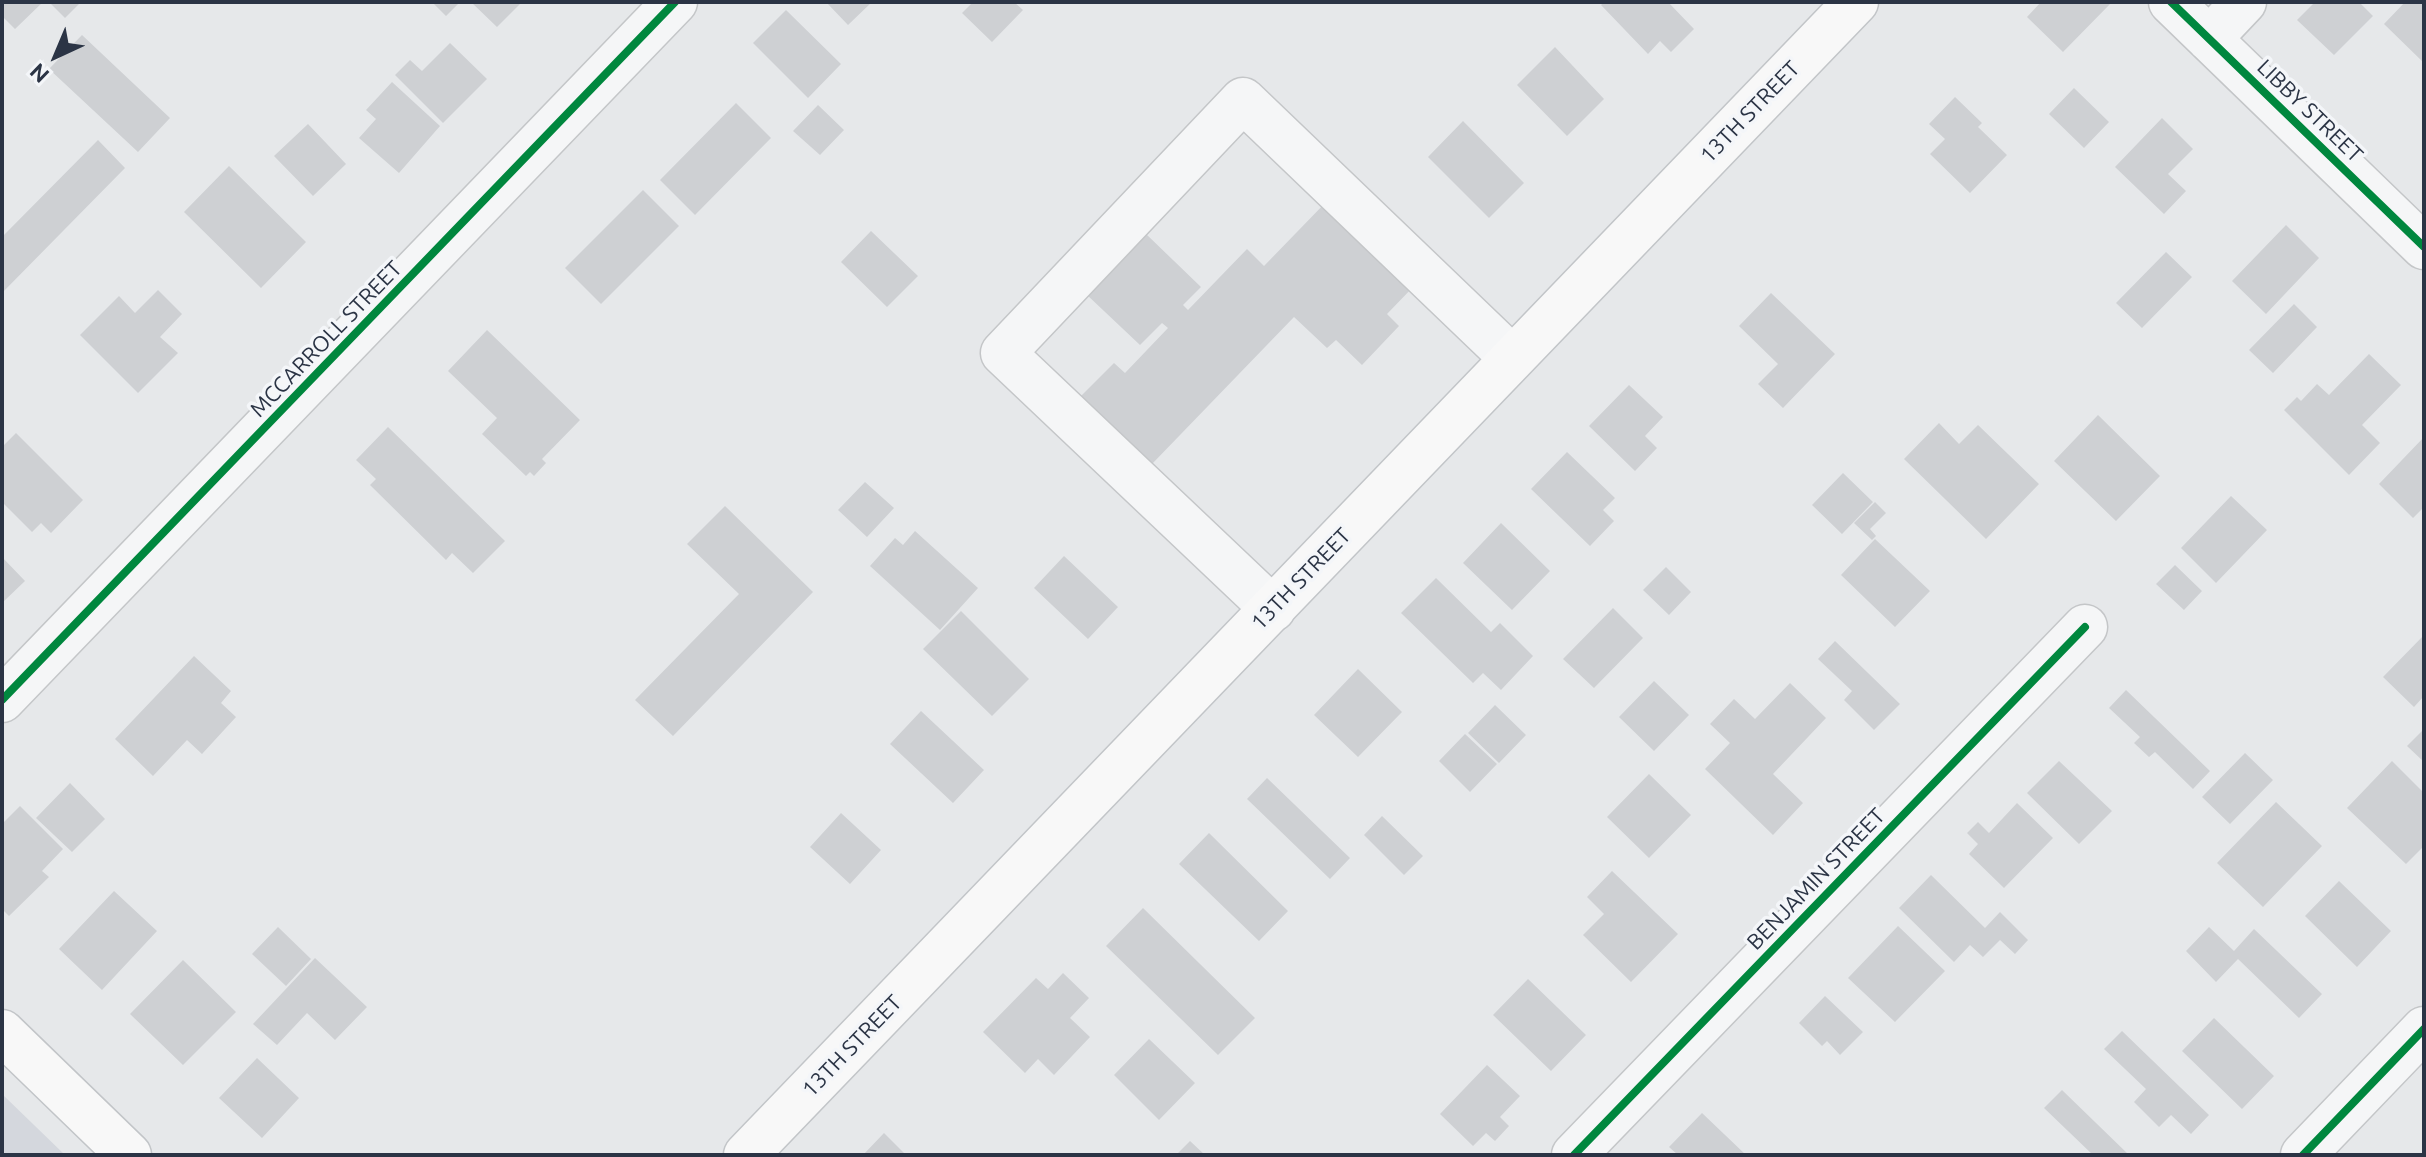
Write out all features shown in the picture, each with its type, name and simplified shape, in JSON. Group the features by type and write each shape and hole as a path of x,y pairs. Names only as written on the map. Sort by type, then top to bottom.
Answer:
{"main road":[{"name":"13TH STREET","path":"746,1155 1856,2"},
{"path":"2,1032 129,1155"}],"street":[{"name":"MCCARROLL STREET","path":"2,700 675,2"},
{"name":"LIBBY STREET","path":"2171,2 2423,245"},
{"path":"2209,39 2244,2"},
{"path":"1273,609 1003,353 1232,111 1243,100 1512,358"},
{"name":"BENJAMIN STREET","path":"1574,1155 2085,627"},
{"path":"2303,1155 2424,1029"}],"shaded area":[{"path":"2,1094 65,1155 2,1155"}],"building":[{"path":"2,2 43,2 15,29 2,16"},
{"path":"49,2 81,2 65,18"},
{"path":"432,2 460,2 446,16"},
{"path":"471,2 522,2 497,27"},
{"path":"826,2 872,2 848,25"},
{"path":"973,2 1014,2 1023,10 992,42 962,13"},
{"path":"1604,2 1668,2 1694,29 1671,52 1660,41 1648,54 1601,5"},
{"path":"2041,2 2112,2 2063,52 2027,17"},
{"path":"2315,2 2359,2 2373,16 2334,55 2297,20"},
{"path":"2405,2 2424,2 2424,63 2384,24"},
{"path":"786,10 841,64 808,98 753,43"},
{"path":"82,35 170,118 138,152 49,69"},
{"path":"450,43 487,79 443,123 395,75 410,60 422,71"},
{"path":"1555,47 1604,99 1567,136 1517,85"},
{"path":"392,82 440,126 399,173 359,138 376,119 366,110"},
{"path":"2074,88 2109,122 2084,148 2049,114"},
{"path":"1955,97 1982,123 1978,127 2007,155 1970,193 1930,154 1945,139 1929,124"},
{"path":"736,103 771,138 695,215 660,180"},
{"path":"818,105 844,130 820,155 793,131"},
{"path":"2162,118 2193,149 2168,174 2186,191 2164,214 2115,167"},
{"path":"1463,121 1524,183 1489,218 1428,157"},
{"path":"308,124 346,164 313,196 274,156"},
{"path":"98,140 125,168 2,293 2,237"},
{"path":"229,166 306,242 261,288 184,212"},
{"path":"643,190 679,226 601,304 565,268"},
{"path":"1328,200 1415,285 1387,314 1399,326 1362,365 1336,340 1327,348 1294,317 1152,464 1081,396 1114,363 1125,373 1168,328 1162,323 1140,345 1086,294 1145,233 1201,287 1183,305 1188,310 1247,249 1264,266"},
{"path":"2286,225 2319,258 2266,314 2232,281"},
{"path":"871,231 918,276 887,307 841,262"},
{"path":"2166,252 2192,277 2142,328 2116,303"},
{"path":"158,290 182,314 160,337 178,353 138,393 80,335 119,296 135,313"},
{"path":"1771,293 1835,354 1783,408 1758,384 1778,364 1739,326"},
{"path":"2294,304 2317,327 2273,373 2249,350"},
{"path":"487,330 580,420 542,459 546,463 534,476 530,472 526,476 482,434 497,418 448,371"},
{"path":"2369,354 2401,385 2362,425 2380,443 2349,475 2284,410 2297,397 2301,401 2317,384 2329,395"},
{"path":"1629,385 1663,417 1645,436 1657,448 1635,471 1589,426"},
{"path":"2098,415 2160,476 2116,521 2054,461"},
{"path":"1939,423 1959,444 1978,425 2039,484 1986,539 1904,459"},
{"path":"388,427 505,541 473,573 452,553 446,560 370,485 376,479 356,460"},
{"path":"16,433 83,500 51,533 41,523 32,532 2,502 2,447"},
{"path":"2424,437 2424,507 2413,518 2379,484"},
{"path":"1567,452 1615,498 1603,510 1614,521 1590,546 1531,489"},
{"path":"1843,473 1873,502 1842,534 1812,505"},
{"path":"865,482 894,508 867,537 838,510"},
{"path":"2231,496 2267,530 2216,583 2181,548"},
{"path":"1875,502 1886,513 1870,529 1876,536 1872,540 1854,523"},
{"path":"725,506 813,592 673,736 635,700 739,594 687,544"},
{"path":"1501,523 1550,571 1512,610 1463,563"},
{"path":"915,531 978,588 940,630 870,566 895,538 903,545"},
{"path":"1875,539 1930,591 1895,627 1841,575"},
{"path":"1064,556 1118,607 1088,639 1034,588"},
{"path":"2,557 25,581 2,603"},
{"path":"2175,565 2202,591 2184,610 2156,584"},
{"path":"1666,567 1691,592 1669,615 1643,590"},
{"path":"1436,578 1491,632 1500,623 1533,656 1501,690 1483,673 1473,683 1401,613"},
{"path":"1613,608 1643,638 1594,688 1563,659"},
{"path":"961,611 1029,679 992,716 923,649"},
{"path":"2424,635 2424,696 2414,707 2383,677"},
{"path":"1835,641 1900,704 1874,730 1844,700 1852,691 1818,659"},
{"path":"194,656 231,691 221,703 236,717 202,754 187,740 153,776 115,739"},
{"path":"1358,669 1402,712 1358,757 1314,715"},
{"path":"1654,681 1689,715 1654,751 1619,717"},
{"path":"1790,683 1826,718 1773,774 1803,803 1773,835 1705,769 1730,743 1710,724 1734,699 1755,719"},
{"path":"2126,690 2210,771 2193,789 2155,752 2149,757 2134,743 2140,737 2109,708"},
{"path":"1495,705 1526,735 1499,763 1468,733"},
{"path":"921,711 984,770 953,803 890,744"},
{"path":"2424,729 2424,762 2407,746"},
{"path":"1465,734 1497,764 1470,792 1439,761"},
{"path":"2245,753 2273,780 2230,824 2202,797"},
{"path":"2059,761 2112,811 2079,844 2027,793"},
{"path":"2392,761 2424,793 2424,846 2406,864 2347,808"},
{"path":"1649,774 1691,815 1649,858 1607,817"},
{"path":"1267,778 1350,858 1330,879 1247,799"},
{"path":"70,783 105,819 72,852 36,818"},
{"path":"2276,802 2322,846 2263,907 2217,863"},
{"path":"2017,803 2053,838 2004,888 1969,854 1978,844 1967,833 1978,822 1989,833"},
{"path":"20,806 63,849 42,871 49,877 9,916 2,909 2,824"},
{"path":"841,813 881,850 850,884 810,847"},
{"path":"1382,816 1423,856 1404,875 1364,835"},
{"path":"1209,833 1288,911 1259,941 1179,864"},
{"path":"1612,871 1678,934 1631,982 1583,935 1604,914 1587,897"},
{"path":"1931,875 1985,928 2000,912 2028,940 2015,954 2000,940 1983,957 1970,945 1954,962 1899,908"},
{"path":"2339,881 2391,931 2357,967 2305,916"},
{"path":"114,891 157,931 102,990 59,949"},
{"path":"1143,908 1255,1018 1218,1055 1106,946"},
{"path":"1898,926 1945,971 1895,1022 1848,978"},
{"path":"278,927 311,959 286,986 252,954"},
{"path":"2209,927 2234,951 2254,929 2322,994 2299,1018 2238,959 2216,982 2186,951"},
{"path":"315,958 367,1007 335,1040 307,1013 277,1045 253,1024"},
{"path":"183,960 236,1012 183,1065 130,1014"},
{"path":"1063,973 1089,998 1070,1018 1090,1037 1054,1075 1038,1059 1025,1073 983,1032 1036,978 1048,989"},
{"path":"1528,979 1586,1035 1551,1071 1493,1015"},
{"path":"1825,996 1863,1032 1840,1055 1827,1041 1822,1046 1799,1023"},
{"path":"2214,1018 2274,1076 2242,1109 2182,1051"},
{"path":"2122,1031 2209,1115 2191,1134 2171,1115 2159,1127 2134,1102 2146,1089 2104,1049"},
{"path":"1149,1039 1195,1083 1159,1120 1114,1075"},
{"path":"257,1058 299,1098 262,1138 219,1098"},
{"path":"1487,1065 1520,1096 1500,1117 1509,1126 1495,1141 1486,1133 1473,1146 1440,1114"},
{"path":"2062,1090 2129,1155 2093,1155 2044,1108"},
{"path":"1702,1113 1746,1155 1678,1155 1669,1147"},
{"path":"884,1133 906,1155 863,1155"},
{"path":"1190,1141 1205,1155 1176,1155"}],"cycle path":[{"path":"2,700 675,2"},
{"path":"2171,2 2424,247"},
{"path":"1574,1155 2085,627"},
{"path":"2303,1155 2424,1029"}]}
